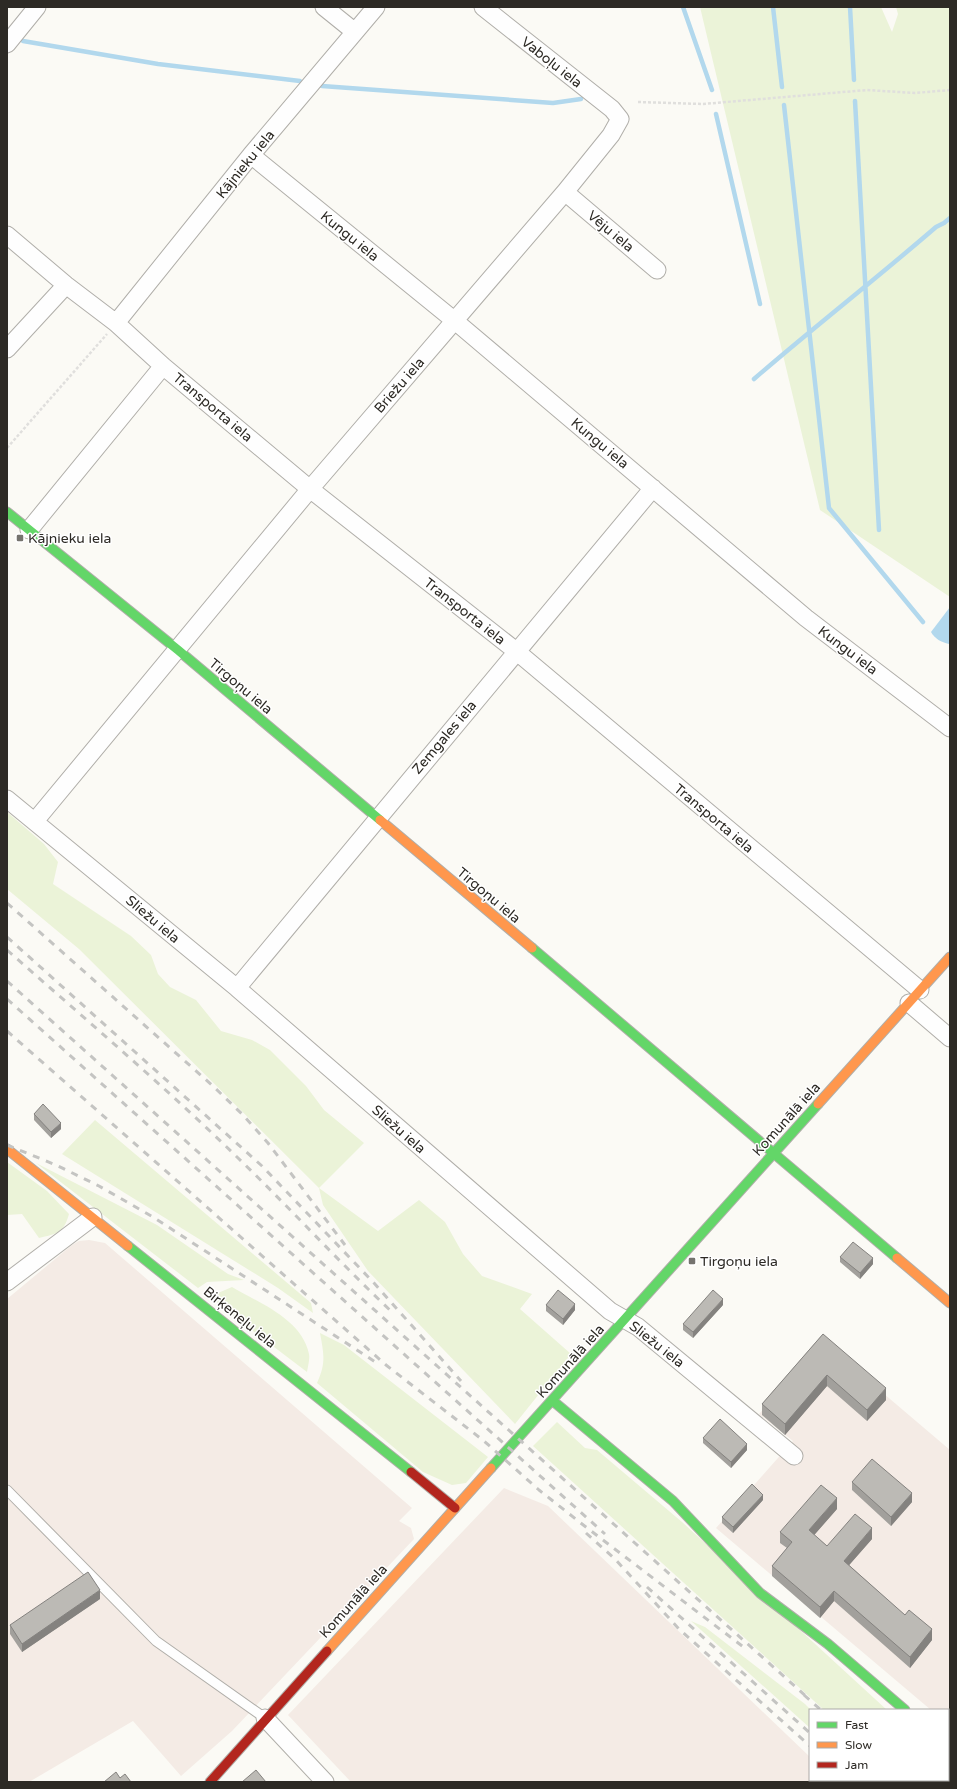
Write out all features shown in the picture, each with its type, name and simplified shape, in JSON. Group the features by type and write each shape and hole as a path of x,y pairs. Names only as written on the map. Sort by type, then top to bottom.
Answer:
{"street":[{"path":"7,44 37,7"},
{"path":"324,7 355,32"},
{"name":"Kājnieku iela","path":"116,323 251,155 376,7"},
{"name":"Vaboļu iela","path":"483,7 612,109 620,119"},
{"name":"Briežu iela","path":"35,821 310,489 565,192 611,135 620,119"},
{"name":"Kungu iela","path":"251,155 455,321 806,618 950,728"},
{"name":"Vēju iela","path":"565,192 657,270"},
{"name":"Transporta iela","path":"7,235 66,285 116,323 163,366 310,489 516,651 920,990"},
{"path":"7,349 66,285"},
{"path":"29,530 163,366"},
{"name":"Zemgales iela","path":"237,988 376,819 653,488"},
{"name":"Tirgoņu iela","path":"7,512 178,650 376,819 774,1152 950,1303"},
{"name":"Sliežu iela","path":"7,798 237,988 610,1311 638,1327 794,1456"},
{"name":"Komunālā iela","path":"210,1782 265,1718 626,1320 774,1152 950,957"},
{"path":"909,1003 950,1038"},
{"name":"Birķeneļu iela","path":"7,1149 454,1508"},
{"path":"7,1282 93,1217"},
{"path":"553,1401 673,1501 760,1593 828,1644 904,1709"},
{"path":"265,1718 324,1782"}],"lane":[{"path":"7,1490 156,1642 265,1718"}],"path":[{"path":"638,102 703,104 867,90 915,93 950,90"},
{"path":"7,448 116,323"}],"shaded area":[{"path":"89,1240 105,1243 412,1508 399,1521 411,1528 414,1539 232,1731 181,1776 133,1721 29,1782 7,1782 7,1299 72,1245 79,1241"},
{"path":"823,1342 950,1450 950,1726 949,1709 930,1709 716,1528 793,1441 759,1414"},
{"path":"504,1488 548,1506 809,1756 809,1781 833,1782 351,1782 288,1715"}],"green space":[{"path":"700,7 881,7 892,32 898,14 896,7 950,7 950,597 820,510"},
{"path":"7,812 44,844 58,862 53,884 131,936 151,955 158,974 170,987 196,1000 221,1031 252,1040 270,1050 306,1086 324,1110 364,1143 319,1188 79,949 7,889"},
{"path":"95,1120 311,1303 313,1313 278,1288 62,1154"},
{"path":"7,1162 47,1191 69,1214 62,1229 55,1234 39,1238 22,1214 7,1215"},
{"path":"36,1163 157,1225 228,1274 244,1280 207,1282 198,1288"},
{"path":"319,1188 378,1231 419,1200 445,1222 463,1254 482,1276 532,1294 520,1309 571,1354 515,1424 368,1271 323,1205"},
{"path":"232,1287 278,1313 298,1331 305,1342 309,1354 307,1372 219,1305 211,1296"},
{"path":"320,1333 344,1345 488,1457 466,1483 452,1485 423,1472 317,1383 323,1364"},
{"path":"557,1422 585,1448 597,1450 682,1522 886,1709 823,1709 533,1446"},
{"path":"691,1621 705,1627 805,1704 810,1709 809,1727"},
{"path":"949,1763 950,1764 950,1782 902,1781 949,1781"}],"water":[{"path":"950,607 949,644 938,640 931,632"}],"building":[{"path":"43,1104 61,1123 51,1132 34,1114"},
{"path":"853,1242 873,1258 860,1273 840,1257"},
{"path":"558,1290 575,1304 563,1319 546,1305"},
{"path":"713,1290 723,1299 693,1332 683,1324"},
{"path":"823,1334 886,1388 867,1410 827,1375 785,1424 762,1404"},
{"path":"720,1419 747,1444 731,1462 703,1438"},
{"path":"872,1459 912,1493 891,1517 852,1482"},
{"path":"752,1484 763,1495 733,1527 722,1517"},
{"path":"821,1485 837,1498 809,1530 827,1546 855,1514 872,1528 844,1561 905,1615 909,1610 932,1629 910,1657 834,1591 820,1607 772,1566 792,1542 780,1532"},
{"path":"88,1572 100,1590 22,1644 10,1625"},
{"path":"256,1770 266,1782 242,1782"},
{"path":"116,1772 120,1778 125,1774 131,1782 104,1782"}],"waterway":[{"path":"683,7 712,90"},
{"path":"773,7 782,87"},
{"path":"850,7 854,80"},
{"path":"23,41 158,64 300,81"},
{"path":"322,86 553,103 581,99"},
{"path":"855,101 879,530"},
{"path":"784,105 829,508 923,622"},
{"path":"716,114 760,304"},
{"path":"754,379 936,227 950,218"}],"railway":[{"path":"7,903 213,1086 243,1115 268,1143 345,1245"},
{"path":"7,937 262,1166 374,1283 461,1381"},
{"path":"7,950 209,1130 257,1176 393,1313"},
{"path":"7,981 808,1698"},
{"path":"7,999 605,1534"},
{"path":"7,1031 386,1365 484,1441 539,1490 582,1524 746,1649"},
{"path":"7,1145 56,1165 99,1186 153,1217 380,1365"},
{"path":"586,1533 615,1559 679,1629 809,1745"},
{"path":"647,1587 809,1732"},
{"path":"804,1695 820,1709"}],"traffic: fast":[{"path":"7,512 178,650 380,820"},
{"path":"532,948 897,1258"},
{"path":"491,1468 818,1104"},
{"path":"128,1246 411,1472"},
{"path":"553,1401 673,1501 760,1593 828,1644 904,1709"}],"traffic: slow":[{"path":"380,820 532,948"},
{"path":"818,1104 950,957"},
{"path":"7,1149 128,1246"},
{"path":"897,1258 950,1303"},
{"path":"327,1651 491,1468"}],"traffic: jam":[{"path":"411,1472 455,1508"},
{"path":"210,1782 327,1651"}],"place":[{"name":"Kājnieku iela","path":"20,538"},
{"name":"Tirgoņu iela","path":"692,1261"}]}
